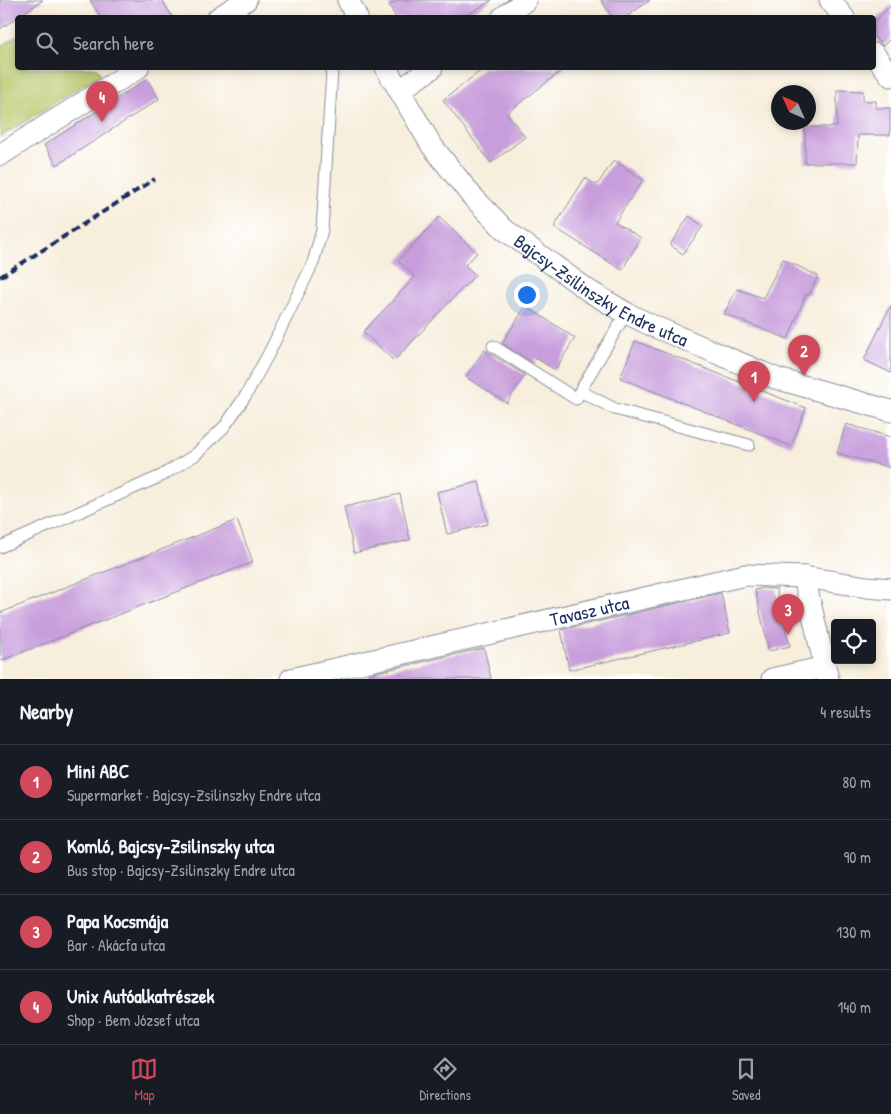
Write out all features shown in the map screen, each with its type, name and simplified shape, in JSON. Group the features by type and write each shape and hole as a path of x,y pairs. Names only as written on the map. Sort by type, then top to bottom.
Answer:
{"street":[{"path":"223,15 246,0"},
{"path":"348,0 356,15"},
{"path":"506,15 526,0"},
{"path":"876,57 891,76"},
{"path":"0,155 135,70"},
{"name":"Bajcsy-Zsilinszky Endre utca","path":"387,70 432,146 471,195 504,230 590,290 653,326 775,378 891,411"},
{"path":"400,90 429,70"},
{"name":"Tavasz utca","path":"292,679 745,575 804,577 891,589"},
{"path":"772,679 826,673 804,577"}],"lane":[{"path":"0,547 161,476 195,455 225,426 246,395 269,353 313,263 322,230 333,70"},
{"path":"493,346 576,399 626,312"},
{"path":"580,391 615,409 750,445"}],"green space":[{"path":"15,37 15,70 98,70 101,74 0,137 0,47"}],"building":[{"path":"0,0 43,0 21,15 15,15 15,19 0,29"},
{"path":"90,0 162,0 171,15 99,15"},
{"path":"399,0 492,0 467,15 394,15 389,5"},
{"path":"601,0 650,0 629,15 611,15"},
{"path":"891,5 891,38 883,46 876,39 876,20"},
{"path":"481,70 562,70 507,113 525,137 491,163 443,100"},
{"path":"147,79 159,99 57,165 44,145"},
{"path":"837,90 863,91 863,101 876,101 876,108 890,108 890,135 858,135 857,163 805,163 805,130 816,130 816,127 837,127"},
{"path":"614,160 643,180 615,222 641,238 622,270 554,227 585,178 597,185"},
{"path":"689,216 703,226 683,254 670,245"},
{"path":"439,217 477,253 465,265 475,275 394,361 363,332 415,277 398,261"},
{"path":"783,259 818,276 809,295 806,294 788,339 724,314 737,289 763,298"},
{"path":"891,305 891,373 864,360"},
{"path":"526,306 575,338 555,370 536,358 533,363 502,343"},
{"path":"635,341 806,408 791,446 620,378"},
{"path":"484,350 525,375 507,403 466,377"},
{"path":"846,424 891,437 891,468 837,453"},
{"path":"479,482 488,524 447,534 437,492"},
{"path":"400,494 410,540 354,553 344,507"},
{"path":"237,520 253,562 0,661 0,613"},
{"path":"762,588 776,589 790,646 769,651 755,590"},
{"path":"721,593 730,633 569,670 561,630"},
{"path":"484,648 491,679 369,679 369,674"}],"railway":[{"path":"0,277 155,179"}],"place":[{"name":"Unix Autóalkatrészek","path":"102,122"},
{"name":"Komló, Bajcsy-Zsilinszky utca","path":"804,376"},
{"name":"Mini ABC","path":"754,402"},
{"name":"Papa Kocsmája","path":"788,635"}]}
